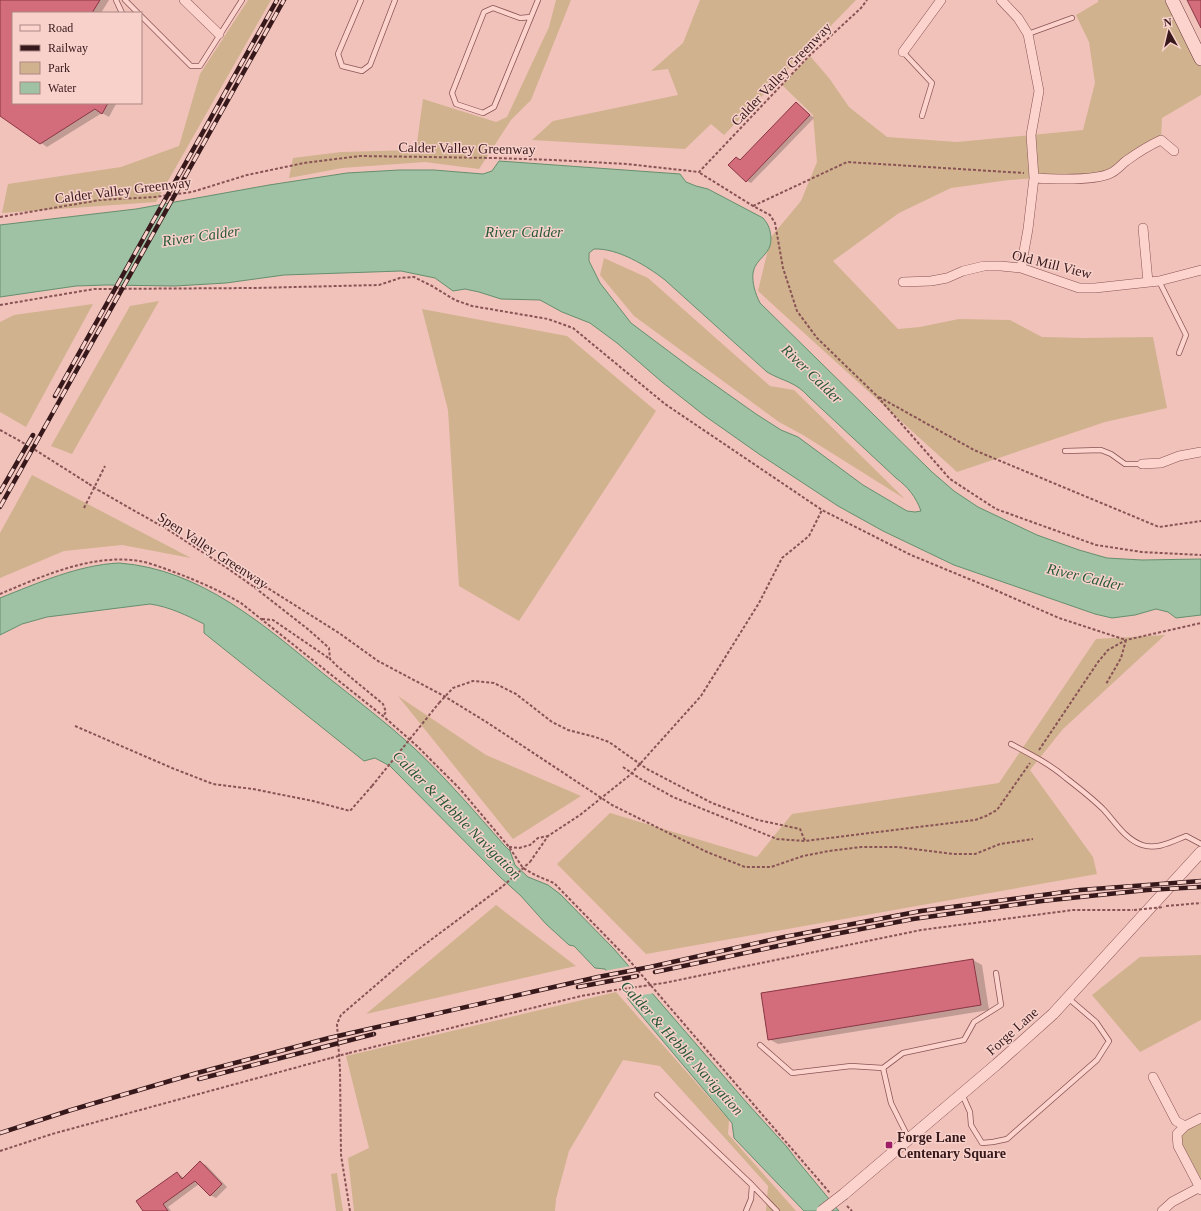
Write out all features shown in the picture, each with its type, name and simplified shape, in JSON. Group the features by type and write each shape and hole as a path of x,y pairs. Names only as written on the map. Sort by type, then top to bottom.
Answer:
{"main road":[{"path":"1172,0 1201,59"}],"street":[{"path":"184,0 219,34"},
{"path":"903,52 942,0"},
{"path":"1001,0 1018,18 1028,34 1039,91 1032,135 1033,176 1028,229 1021,268"},
{"path":"1033,176 1074,179 1111,173 1131,158 1160,140 1174,151"},
{"path":"1143,228 1148,282"},
{"name":"Old Mill View","path":"903,282 931,281 947,278 963,271 984,266 1001,266 1021,268 1078,288 1095,288 1159,281 1201,270"},
{"path":"1142,464 1161,463 1179,456 1201,452"},
{"name":"Forge Lane","path":"822,1211 844,1198 909,1139 1053,1014 1201,852"},
{"path":"1153,1077 1176,1121 1184,1126"},
{"path":"1162,1211 1172,1202 1200,1189 1178,1146 1177,1134 1184,1126 1201,1118"}],"lane":[{"path":"116,0 122,12"},
{"path":"125,0 137,12"},
{"path":"142,17 191,66 200,66 219,34 241,2 235,0"},
{"path":"361,0 338,54 342,66 362,71 370,65 395,0"},
{"path":"531,17 520,18 493,8 484,12 452,93 456,104 483,113 494,107 538,0"},
{"path":"1028,34 1072,18"},
{"path":"903,52 932,83 922,116"},
{"path":"1159,281 1186,335 1179,353"},
{"path":"1065,451 1101,450 1111,454 1125,464 1142,464"},
{"path":"1011,744 1065,776 1103,809 1126,834 1136,842 1155,847 1186,836 1201,844"},
{"path":"760,1045 792,1074 851,1066 883,1068 904,1053 964,1040 974,1022 1001,1005 996,973"},
{"path":"962,1094 970,1112 971,1125 982,1143 1007,1139 1097,1060 1110,1041 1096,1022 1068,998"},
{"path":"883,1068 891,1103 909,1139"},
{"path":"657,1095 752,1185 777,1211"},
{"path":"746,1211 751,1199 752,1185"}],"path":[{"name":"Calder Valley Greenway","path":"0,217 100,200 155,197 192,192 247,175 269,170 304,163 360,156 495,158 627,164 699,172 781,84 861,8 867,0"},
{"path":"753,206 847,162 1033,176"},
{"path":"699,172 770,215 775,223 783,268 797,311 817,338 876,395 950,479 996,508 1096,545 1142,552 1201,555"},
{"path":"0,305 94,289 255,288 379,285 400,278 414,278 432,286 456,300 472,306 548,319 573,328 665,404 822,510 911,555 1059,618 1126,640"},
{"path":"876,395 974,450 1159,527 1201,521"},
{"name":"Spen Valley Greenway","path":"0,430 29,446 98,490 170,532 254,587 321,640 329,648 330,659 349,677 383,704 386,712 383,716"},
{"path":"84,508 105,466"},
{"path":"509,847 519,848 530,845 538,838 548,836 580,815 632,774 701,696 759,603 782,558 809,536 822,510"},
{"path":"0,594 54,573 78,566 99,561 130,560 146,563 191,578 241,603 383,716 417,746 460,789 509,847 523,868 554,883 628,959 830,1193"},
{"path":"254,587 266,587 339,633 378,661 444,696 488,723 612,805 707,852 745,867 771,867 803,856 861,847 898,847 953,854 975,854 1000,844 1033,839"},
{"path":"261,619 273,620 330,659"},
{"path":"623,767 632,774 673,797 777,839 805,841 975,820 997,810 1098,662 1108,650 1126,640 1201,623"},
{"path":"1106,684 1121,658 1126,640"},
{"path":"75,726 213,784 253,789 313,801 350,811 372,786 444,696 453,688 473,681 494,682 516,694 552,722 568,730 609,742 647,769 712,803 758,820 800,829 805,841"},
{"path":"350,1211 341,1155 340,1070 337,1024 341,1015 412,954 503,886 530,862 548,836"},
{"path":"0,1151 52,1134 349,1053 581,996 664,983 921,930 1073,910 1134,910 1201,903"},
{"path":"844,1198 852,1211"}],"green space":[{"path":"248,0 271,0 156,202 2,213 8,184 121,167 179,146 200,74"},
{"path":"556,0 571,0 531,100 511,120 479,169 425,162 342,168 289,178 293,158 341,152 416,150 423,99 496,122 507,117 549,27"},
{"path":"700,0 856,0 724,135 711,124 685,149 532,140 553,121 678,95 668,69 651,71 683,43"},
{"path":"1098,0 1172,0 1201,59 1201,95 1162,118 1161,140 1111,173 1009,180 951,188 899,213 833,261 898,329 920,327 959,319 1010,320 1042,337 1153,337 1167,408 1105,422 957,472 758,291 771,237 801,201 817,162 813,115 782,85 810,56 829,78 849,107 887,137 957,142 1083,130 1095,83 1089,42 1076,15 1098,2"},
{"path":"604,258 648,278 770,386 794,390 905,499 803,435 779,422 634,316 600,275"},
{"path":"159,301 72,454 51,446 130,306"},
{"path":"93,304 26,427 0,412 0,322 14,315"},
{"path":"422,309 567,336 656,411 519,621 459,586 448,410"},
{"path":"32,475 191,558 122,545 64,551 0,578 0,533"},
{"path":"1165,635 1063,729 1030,770 1093,857 1097,874 646,954 557,864 610,813 757,857 792,814 999,783 1096,639"},
{"path":"398,696 486,755 581,796 513,839"},
{"path":"496,905 576,966 366,1014"},
{"path":"1201,955 1201,1020 1140,1052 1092,995 1140,957"},
{"path":"616,992 729,1120 728,1134 796,1211 766,1211 768,1186 660,1066 623,1060 569,1151 556,1199 555,1211 354,1211 348,1158 369,1148 346,1056"},
{"path":"1201,1118 1201,1190 1178,1146 1185,1126"},
{"path":"337,1173 343,1211 336,1211 331,1174"}],"water":[{"name":"River Calder","path":"499,161 680,174 686,182 708,189 763,218 769,227 771,244 769,249 754,268 753,273 754,288 760,303 932,472 954,491 978,507 1037,535 1079,550 1107,558 1142,560 1201,559 1201,615 1176,618 1168,612 1156,609 1135,615 1112,618 1095,614 954,565 883,531 838,506 759,454 705,416 662,382 617,343 590,323 562,312 540,300 501,299 465,289 453,291 435,278 401,271 284,275 226,283 175,286 76,286 0,297 0,225 136,209 269,185 347,173 399,170 434,170 483,174 492,171","holes":["594,249 613,251 632,259 658,275 767,372 794,385 804,392 904,485 914,497 921,511 907,511 863,485 798,437 781,430 756,414 631,323 600,283 589,261 589,253"]},
{"name":"Calder & Hebble Navigation","path":"119,563 149,568 177,576 204,588 230,603 279,638 403,738 449,783 510,851 515,865 528,877 548,885 560,894 614,949 787,1147 839,1211 804,1211 734,1138 732,1123 636,1009 605,969 595,968 574,946 569,945 546,924 521,896 500,877 390,766 375,758 364,761 204,633 204,624 171,609 150,604 47,617 22,624 0,635 0,598 73,571 104,564"}],"pier":[{"path":"631,966 655,993 625,998 604,971"}],"building":[{"path":"0,0 100,0 93,12 12,12 12,104 107,104 102,114 95,109 40,144 0,116"},
{"path":"1187,0 1201,0 1201,28"},
{"path":"796,102 810,115 746,182 728,165 736,157 740,160"},
{"path":"973,959 981,1005 768,1040 761,993"},
{"path":"200,1161 222,1184 210,1196 195,1181 163,1204 168,1211 143,1211 136,1201 177,1172 182,1179"}],"railway":[{"path":"55,396 277,0"},
{"path":"0,507 284,0"},
{"path":"0,492 33,435"},
{"path":"0,1133 71,1110 197,1073 329,1038 598,977 784,937 921,911 1080,890 1201,881"},
{"path":"655,972 913,919 1042,901 1147,890 1201,887"},
{"path":"578,987 637,976"},
{"path":"199,1079 374,1034"}],"place":[{"name":"Forge Lane Centenary Square","path":"889,1145"}]}
